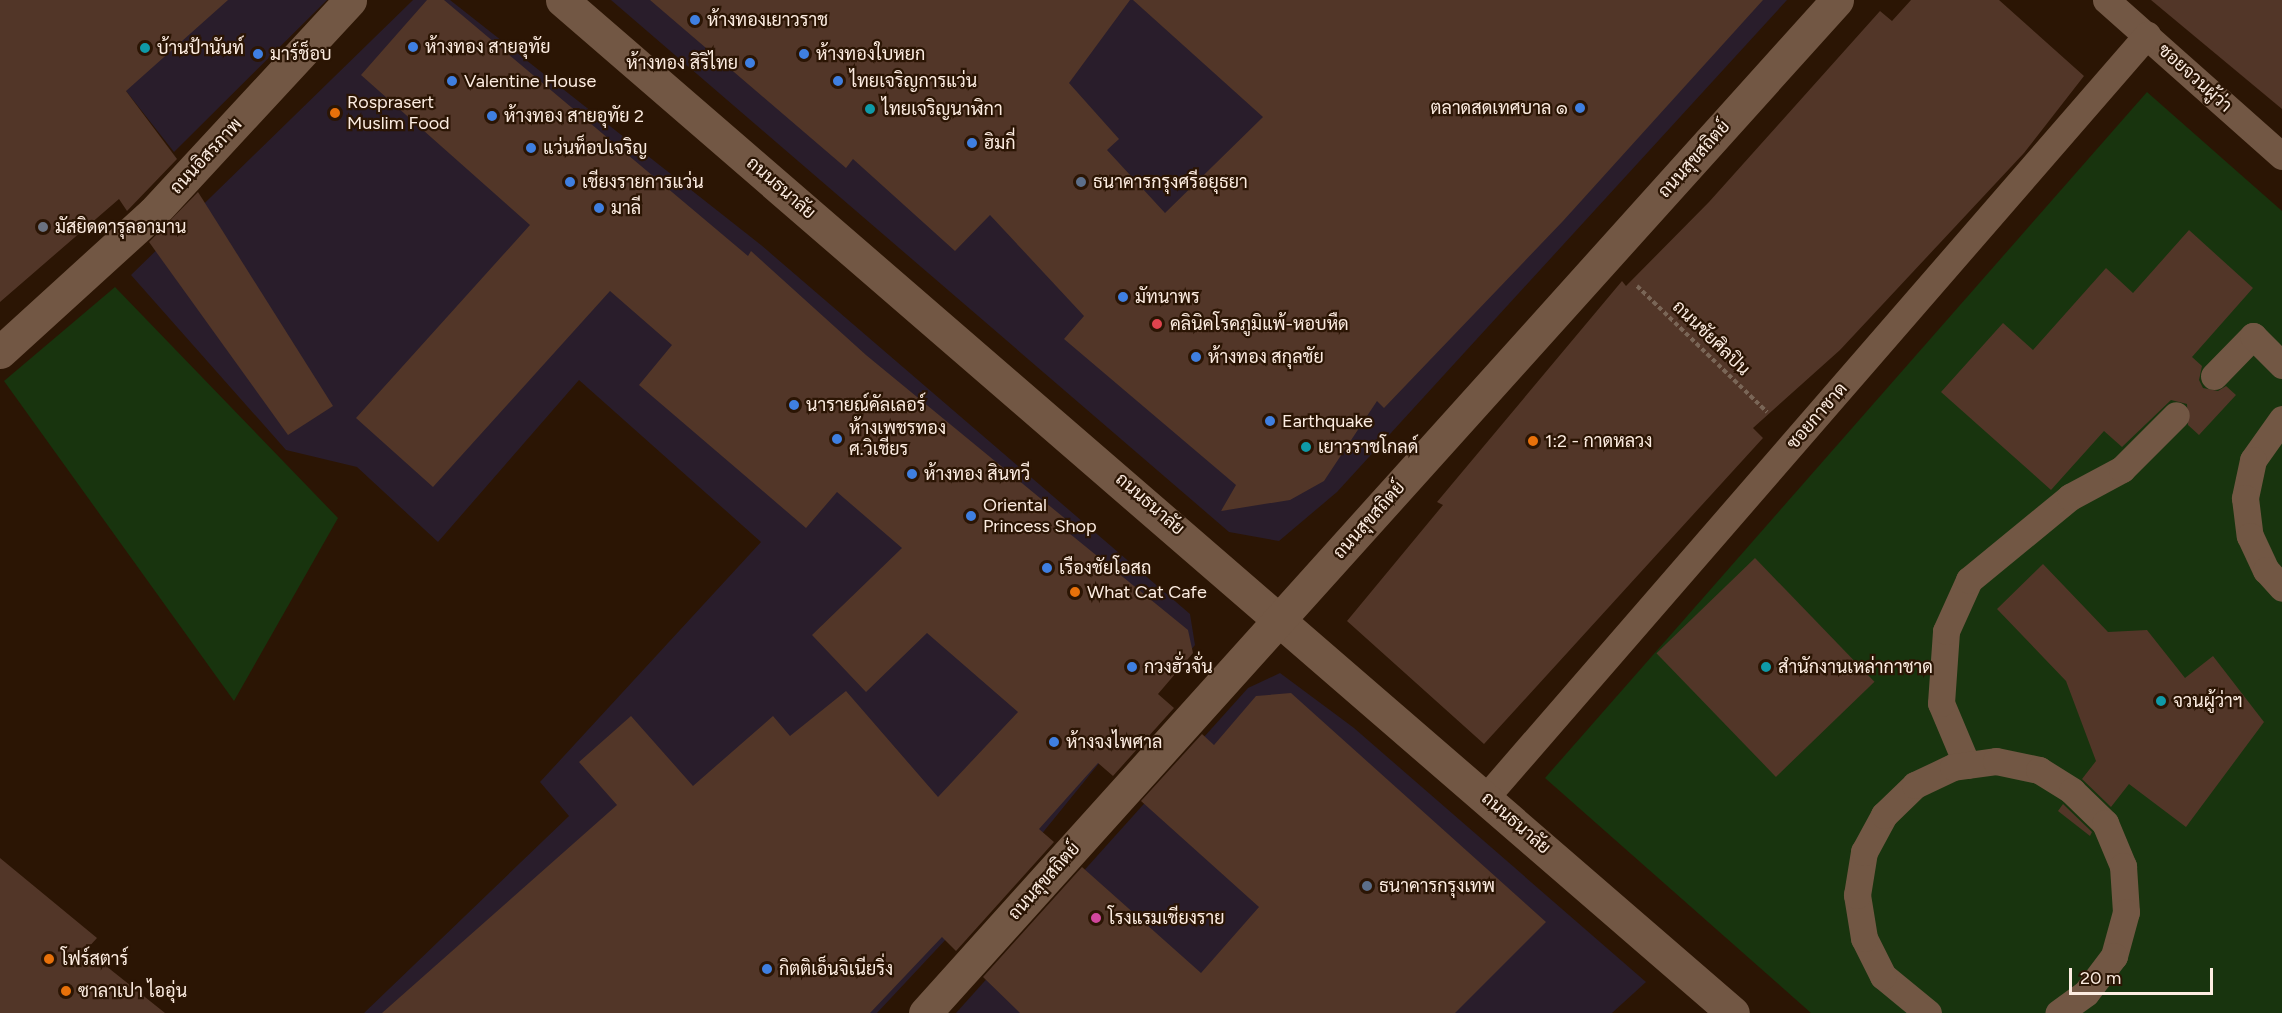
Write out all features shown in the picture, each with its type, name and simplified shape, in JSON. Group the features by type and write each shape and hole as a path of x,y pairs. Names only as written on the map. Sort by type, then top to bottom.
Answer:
{"street":[{"name":"ถนนอิสรภาพ","path":"0,352 153,213 350,0"},
{"name":"ถนนธนาลัย","path":"562,0 1281,617 1733,1013"},
{"name":"ถนนสุขสถิตย์","path":"925,1013 1837,0"}],"lane":[{"name":"ซอยจวนผู้ว่า","path":"2106,0 2282,156"},
{"name":"ซอยกาชาด","path":"1486,797 2147,35"},
{"path":"2214,376 2253,336 2282,365"},
{"path":"1967,765 1941,703 1946,631 1970,580 2070,497 2122,469 2176,415"},
{"path":"2282,419 2253,460 2245,498 2250,536 2266,570 2282,588"},
{"path":"1928,1013 1897,1005 1864,938 1857,895 1864,852 1884,815 1915,785 1967,765 1996,761 2039,770 2072,791 2105,823 2123,866 2126,912 2114,956 2086,993 2058,1013"}],"path":[{"name":"ถนนชัยศิลปิน","path":"1604,258 1796,440"}],"shaded area":[{"path":"0,0 327,0 174,152 82,35"},
{"path":"413,0 450,0 761,245 1190,614 1195,645 1023,857 877,1013 364,1013 569,816 540,782 761,542 579,380 438,542 357,467 286,450 131,275"},
{"path":"611,0 1787,0 1337,492 1279,541 1229,532"},
{"path":"1280,673 1354,728 1646,982 1612,1013 956,1013 1248,688"}],"green space":[{"path":"2147,92 2282,211 2282,1013 1811,1013 1545,778"},
{"path":"115,287 338,518 234,701 4,381"}],"building":[{"name":"มัสยิดดารุลอามาน","path":"0,0 228,0 126,91 177,159 127,211 119,199 0,302"},
{"path":"427,0 444,0 748,256 751,251 866,355 1068,521 1064,529 1188,630 1193,653 1158,694 1174,708 1113,776 1098,763 1039,829 1054,842 956,951 942,937 870,1013 382,1013 617,805 579,762 631,716 693,786 773,716 790,736 846,691 938,797 1018,712 927,633 866,692 812,635 902,548 837,492 806,528 639,385 672,345 610,291 433,487 356,418 530,225 361,75"},
{"path":"650,0 1130,0 1069,83 1119,139 1107,150 1165,213 1263,117 1133,0 1763,0 1563,221 1384,408 1377,401 1324,481 1290,500 1221,511 1236,485 1064,339 1084,316 990,215 955,251 853,159 846,168"},
{"path":"1911,0 1999,0 2084,76 2024,153 1840,350 1753,428 1763,438 1484,744 1347,621 1443,505 1437,502 1622,281 1626,286 1709,202 1880,11 1892,21"},
{"path":"2151,0 2282,0 2282,109"},
{"path":"198,192 333,406 288,435 149,242"},
{"path":"2189,230 2253,288 2192,357 2202,366 2199,380 2203,388 2218,391 2226,386 2236,395 2199,435 2188,425 2187,404 2171,400 2122,447 2104,431 2051,490 1941,392 2003,323 2033,350 2106,268 2133,293"},
{"name":"สำนักงานเหล่ากาชาด","path":"1755,558 1874,682 1776,777 1656,653"},
{"name":"จวนผู้ว่าฯ","path":"2043,564 2108,632 2147,630 2185,678 2213,656 2264,722 2186,827 2129,784 2111,807 2082,779 2096,761 2066,681 1997,609"},
{"path":"1291,693 1546,922 1455,1013 1020,1013 983,977 1082,867 1201,973 1259,907 1141,801 1202,734 1214,745 1256,696"},
{"path":"2063,804 2092,832 2090,836 2058,811"},
{"path":"0,858 97,938 86,950 165,1013 0,1013"}],"place":[{"name":"ห้างทองเยาวราช","path":"695,20"},
{"name":"ห้างทอง สายอุทัย","path":"413,47"},
{"name":"บ้านป้านันท์","path":"145,48"},
{"name":"มาร์ช็อบ","path":"258,54"},
{"name":"ห้างทองใบหยก","path":"804,54"},
{"name":"ห้างทอง สิริไทย","path":"750,63"},
{"name":"Valentine House","path":"452,81"},
{"name":"ไทยเจริญการแว่น","path":"838,81"},
{"name":"ตลาดสดเทศบาล ๑","path":"1580,108"},
{"name":"ไทยเจริญนาฬิกา","path":"870,109"},
{"name":"Rosprasert Muslim Food","path":"335,113"},
{"name":"ห้างทอง สายอุทัย 2","path":"492,116"},
{"name":"ฮิมกี่","path":"972,143"},
{"name":"แว่นท็อปเจริญ","path":"531,148"},
{"name":"เชียงรายการแว่น","path":"570,182"},
{"name":"ธนาคารกรุงศรีอยุธยา","path":"1081,182"},
{"name":"มาลี","path":"599,208"},
{"name":"มัสยิดดารุลอามาน","path":"43,227"},
{"name":"มัทนาพร","path":"1123,297"},
{"name":"คลินิคโรคภูมิแพ้-หอบหืด","path":"1157,324"},
{"name":"ห้างทอง สกุลชัย","path":"1196,357"},
{"name":"นารายณ์คัลเลอร์","path":"794,405"},
{"name":"Earthquake","path":"1270,421"},
{"name":"ห้างเพชรทอง ศ.วิเชียร","path":"837,439"},
{"name":"1:2 - กาดหลวง","path":"1533,441"},
{"name":"เยาวราชโกลด์","path":"1306,447"},
{"name":"ห้างทอง สินทวี","path":"912,474"},
{"name":"Oriental Princess Shop","path":"971,516"},
{"name":"เรืองชัยโอสถ","path":"1047,568"},
{"name":"What Cat Cafe","path":"1075,592"},
{"name":"กวงฮั่วจั่น","path":"1132,667"},
{"name":"สำนักงานเหล่ากาชาด","path":"1766,667"},
{"name":"จวนผู้ว่าฯ","path":"2161,701"},
{"name":"ห้างจงไพศาล","path":"1054,742"},
{"name":"ธนาคารกรุงเทพ","path":"1367,886"},
{"name":"โรงแรมเชียงราย","path":"1096,918"},
{"name":"โฟร์สตาร์","path":"49,959"},
{"name":"กิตติเอ็นจิเนียริ่ง","path":"767,969"},
{"name":"ซาลาเปา ไออุ่น","path":"66,991"}]}
